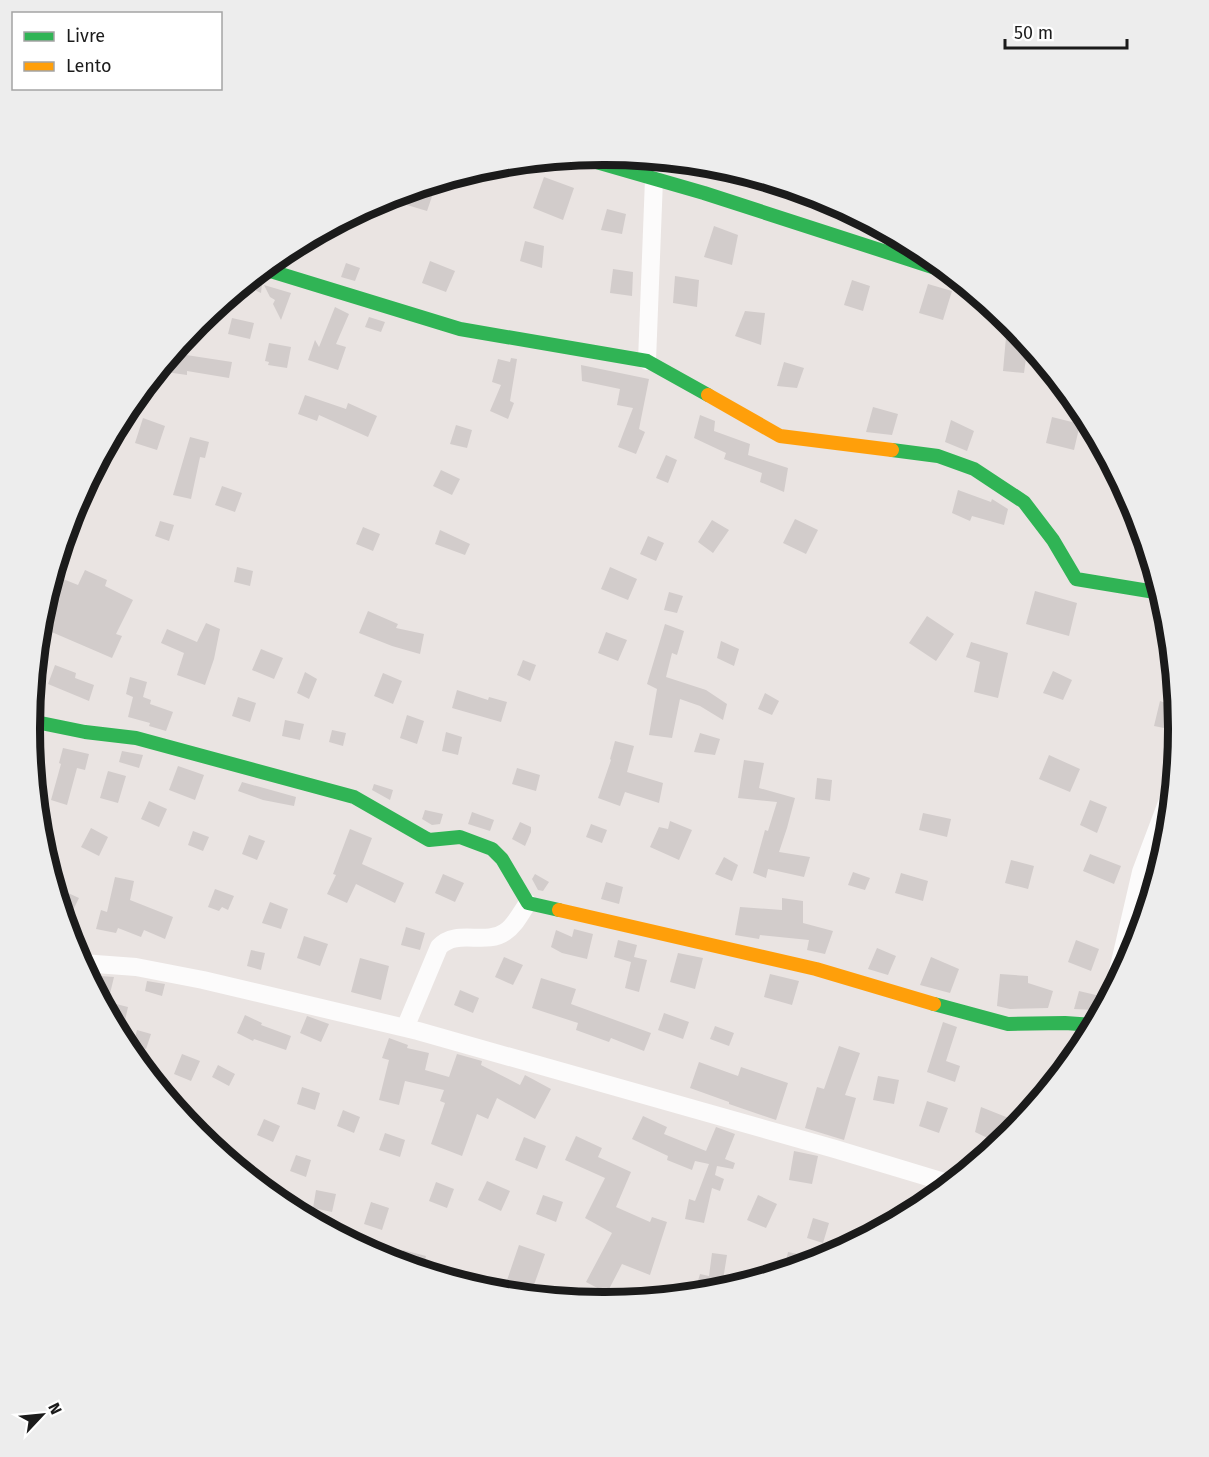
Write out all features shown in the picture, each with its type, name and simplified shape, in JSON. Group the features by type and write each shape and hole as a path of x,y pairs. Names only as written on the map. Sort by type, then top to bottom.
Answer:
{"street":[{"path":"607,165 704,193 924,264"},
{"path":"647,361 654,179"},
{"path":"274,272 460,329 647,361 780,436 938,456 974,469 1024,502 1053,540 1076,579 1151,591"},
{"path":"40,723 136,738 354,797 429,840 460,837 492,849 502,859 528,903 816,969 928,1003 1008,1024 1084,1024"},
{"path":"1123,951 1141,872 1161,818"},
{"path":"405,1029 439,947 451,938 499,936 508,931 528,903"},
{"path":"92,964 158,971 405,1029 835,1149 941,1181"}],"building":[{"path":"544,177 574,188 563,220 533,208"},
{"path":"434,191 427,211 407,205 408,200"},
{"path":"607,209 626,214 622,234 601,230"},
{"path":"714,226 738,235 732,265 704,257"},
{"path":"525,241 544,246 542,268 520,261"},
{"path":"430,261 455,271 446,292 422,283"},
{"path":"346,263 360,268 355,281 341,277"},
{"path":"613,269 633,272 632,296 610,293"},
{"path":"675,276 699,280 697,307 673,303"},
{"path":"852,280 870,286 863,311 844,305"},
{"path":"259,282 262,284 261,293 252,289"},
{"path":"928,284 952,291 943,320 919,313"},
{"path":"264,285 291,293 281,320 273,304 275,300 270,297"},
{"path":"335,307 349,314 336,344 346,347 338,370 308,360 315,340 319,347"},
{"path":"745,311 765,313 761,345 735,336"},
{"path":"369,317 385,322 381,332 365,327"},
{"path":"232,318 254,323 250,339 228,334"},
{"path":"1006,337 1011,339 1027,354 1024,373 1003,371"},
{"path":"269,343 291,347 287,368 268,365 269,362 265,361"},
{"path":"182,354 232,362 229,378 187,371 187,375 168,372"},
{"path":"511,358 517,359 510,401 514,403 508,419 490,411 501,385 492,382 498,359 510,362"},
{"path":"784,362 804,368 797,388 777,386"},
{"path":"581,365 649,379 639,429 645,432 636,454 618,447 633,408 617,405 620,389 582,381"},
{"path":"305,395 346,409 348,403 377,416 368,437 319,415 317,421 298,414"},
{"path":"873,407 898,414 892,435 866,432"},
{"path":"700,415 715,421 714,431 750,444 748,455 788,468 784,492 760,482 762,473 724,459 726,453 694,438"},
{"path":"1052,417 1080,426 1074,450 1046,443"},
{"path":"143,418 165,426 157,450 135,443"},
{"path":"951,420 974,431 967,451 945,442"},
{"path":"456,425 472,430 467,448 450,444"},
{"path":"190,437 209,442 205,458 200,457 191,499 173,495"},
{"path":"666,455 677,460 668,483 656,478"},
{"path":"441,470 460,479 452,495 433,486"},
{"path":"222,486 242,493 235,512 215,505"},
{"path":"958,490 991,502 992,499 1008,509 1004,525 972,516 970,521 952,513"},
{"path":"795,519 818,530 806,554 783,543"},
{"path":"712,520 729,530 713,553 698,542"},
{"path":"160,521 174,525 169,541 155,536"},
{"path":"363,527 380,534 373,551 356,544"},
{"path":"440,530 470,544 465,555 435,544"},
{"path":"648,536 664,543 656,561 640,554"},
{"path":"237,567 253,571 250,586 234,582"},
{"path":"610,567 637,579 628,600 601,589"},
{"path":"85,570 107,580 105,586 133,600 116,634 122,636 112,658 49,631 61,578 78,585"},
{"path":"1035,591 1077,603 1069,636 1026,624"},
{"path":"669,592 683,596 677,613 664,610"},
{"path":"368,611 398,624 396,628 424,634 420,654 359,633"},
{"path":"927,616 954,634 936,661 909,643"},
{"path":"206,623 220,629 214,659 205,685 177,675 184,653 161,643 167,629 197,642"},
{"path":"665,624 684,631 677,655 672,653 666,677 706,690 727,704 723,720 700,706 680,699 672,738 649,735 657,689 647,684"},
{"path":"606,632 627,640 618,661 598,653"},
{"path":"721,641 739,649 734,666 717,658"},
{"path":"971,642 1008,653 998,698 974,692 980,662 966,657"},
{"path":"261,649 283,658 274,679 252,670"},
{"path":"523,660 536,665 530,681 517,675"},
{"path":"55,665 76,673 75,678 94,685 89,701 48,684"},
{"path":"1053,671 1072,680 1063,700 1043,693"},
{"path":"305,672 317,679 309,699 297,693"},
{"path":"383,673 402,681 393,704 374,696"},
{"path":"130,677 147,682 143,697 151,700 150,704 173,712 166,731 149,726 150,723 128,717 133,697 126,694"},
{"path":"457,690 488,700 489,697 507,702 501,722 452,708"},
{"path":"765,693 779,701 772,715 758,709"},
{"path":"238,697 256,703 250,722 232,716"},
{"path":"1160,701 1167,704 1168,729 1154,726"},
{"path":"407,715 424,721 417,744 400,738"},
{"path":"285,720 304,724 300,740 282,736"},
{"path":"332,730 346,733 343,746 329,742"},
{"path":"446,732 462,737 458,755 442,751"},
{"path":"700,733 720,739 715,755 694,752"},
{"path":"615,741 634,746 627,772 663,783 659,803 625,792 620,806 598,798"},
{"path":"63,748 89,754 85,770 77,768 67,805 51,800"},
{"path":"122,751 143,755 139,768 119,762"},
{"path":"1049,755 1080,769 1070,792 1039,779"},
{"path":"744,760 764,763 759,788 795,798 779,852 810,857 804,877 768,869 766,878 753,873 765,830 768,831 777,802 738,798"},
{"path":"178,766 204,775 195,800 169,790"},
{"path":"517,768 540,775 536,791 512,784"},
{"path":"108,771 126,776 118,803 100,798"},
{"path":"817,778 832,780 830,801 815,799"},
{"path":"242,782 296,797 294,806 263,800 238,791"},
{"path":"374,784 393,790 390,800 372,790"},
{"path":"1090,800 1107,807 1097,833 1080,825"},
{"path":"149,801 167,809 159,827 141,819"},
{"path":"425,810 443,814 440,824 432,825 422,819"},
{"path":"472,812 494,820 490,831 468,824"},
{"path":"923,813 951,819 947,837 919,830"},
{"path":"670,821 692,830 679,860 650,847 659,827 668,829"},
{"path":"520,822 531,827 525,846 512,839"},
{"path":"591,824 607,830 602,843 586,837"},
{"path":"91,828 108,837 99,856 81,847"},
{"path":"350,829 372,838 362,864 404,883 395,903 356,884 347,903 327,894 336,875 333,874"},
{"path":"193,831 209,837 203,851 188,845"},
{"path":"249,835 265,841 257,860 242,854"},
{"path":"1090,854 1121,866 1114,884 1083,871"},
{"path":"724,857 738,865 732,881 715,874"},
{"path":"1011,860 1034,866 1028,889 1005,883"},
{"path":"853,872 870,878 865,890 848,885"},
{"path":"901,873 928,881 923,901 895,893"},
{"path":"443,874 464,883 455,902 435,893"},
{"path":"535,874 549,882 543,891 538,890 532,879"},
{"path":"115,877 134,881 130,900 173,917 165,939 144,930 141,937 118,928 116,933 96,929 101,910 107,912"},
{"path":"606,882 623,887 619,904 601,899"},
{"path":"215,889 234,896 228,910 222,907 219,911 208,907"},
{"path":"65,892 79,898 71,913"},
{"path":"782,898 803,901 803,923 833,931 825,954 807,950 809,940 760,935 759,939 735,935 740,907 782,910"},
{"path":"270,902 288,909 281,929 262,923"},
{"path":"406,927 425,933 420,950 401,945"},
{"path":"574,929 593,934 587,959 562,953 551,947 556,930 572,937"},
{"path":"304,936 328,944 320,966 297,958"},
{"path":"618,940 637,945 634,957 647,960 639,992 625,988 631,962 614,957"},
{"path":"1076,940 1099,949 1091,971 1068,962"},
{"path":"877,948 896,956 888,975 868,969"},
{"path":"251,950 265,953 261,970 247,966"},
{"path":"678,953 703,958 695,989 670,982"},
{"path":"504,957 523,965 513,985 495,977"},
{"path":"931,957 959,969 950,993 920,985"},
{"path":"360,958 389,966 381,1000 351,992"},
{"path":"770,974 799,981 792,1005 764,997"},
{"path":"1000,974 1028,976 1028,983 1053,991 1048,1008 1010,1009 997,1006"},
{"path":"100,976 114,977 109,998"},
{"path":"541,978 576,989 571,1004 651,1033 644,1051 611,1038 609,1042 576,1030 578,1023 532,1008"},
{"path":"147,981 165,984 162,996 145,991"},
{"path":"460,990 479,998 473,1013 454,1005"},
{"path":"1079,991 1100,996 1094,1010 1074,1009"},
{"path":"112,1003 128,1007 124,1024"},
{"path":"664,1013 689,1022 683,1039 658,1030"},
{"path":"245,1015 262,1023 261,1025 291,1036 286,1050 254,1039 253,1041 237,1033"},
{"path":"307,1016 329,1024 321,1042 300,1033"},
{"path":"943,1022 957,1027 946,1061 960,1066 955,1082 927,1072"},
{"path":"715,1026 734,1033 729,1046 710,1039"},
{"path":"137,1030 151,1034 146,1049 140,1047 134,1040"},
{"path":"389,1038 408,1045 407,1048 429,1053 425,1070 449,1077 457,1054 482,1061 481,1065 520,1085 525,1075 551,1089 535,1119 497,1098 488,1119 477,1114 462,1156 431,1144 445,1103 440,1101 444,1090 405,1081 399,1105 379,1100 389,1060 382,1058"},
{"path":"839,1046 860,1053 845,1095 856,1098 844,1140 805,1128 817,1087 824,1089"},
{"path":"182,1054 200,1061 191,1081 174,1074"},
{"path":"699,1062 738,1076 741,1067 788,1083 776,1120 690,1088"},
{"path":"218,1065 235,1074 229,1086 212,1077"},
{"path":"878,1076 899,1080 894,1104 873,1100"},
{"path":"302,1087 320,1093 315,1110 297,1104"},
{"path":"927,1101 948,1108 939,1133 919,1126"},
{"path":"981,1107 1011,1119 990,1139 975,1132"},
{"path":"343,1110 360,1117 354,1133 337,1126"},
{"path":"643,1116 667,1127 664,1134 706,1151 716,1127 735,1134 725,1159 735,1163 733,1169 717,1166 715,1175 724,1179 720,1191 712,1188 704,1223 685,1219 689,1199 695,1201 709,1164 695,1161 692,1170 667,1160 668,1156 632,1139"},
{"path":"264,1119 280,1126 273,1142 257,1135"},
{"path":"385,1133 405,1140 400,1157 379,1150"},
{"path":"576,1136 602,1148 598,1157 631,1172 616,1207 650,1222 652,1217 667,1222 650,1275 622,1264 608,1292 586,1282 612,1233 585,1218 605,1178 565,1160"},
{"path":"524,1137 546,1146 537,1169 515,1160"},
{"path":"794,1151 818,1156 812,1184 789,1180"},
{"path":"296,1155 311,1160 306,1177 290,1171"},
{"path":"487,1181 510,1191 501,1211 478,1200"},
{"path":"436,1182 454,1189 447,1208 429,1201"},
{"path":"316,1190 336,1194 332,1212 313,1208"},
{"path":"543,1195 563,1202 556,1222 536,1214"},
{"path":"758,1195 777,1204 766,1228 747,1220"},
{"path":"371,1202 389,1208 382,1230 364,1224"},
{"path":"813,1218 829,1223 823,1243 807,1238"},
{"path":"519,1245 545,1254 533,1288 506,1284"},
{"path":"403,1250 426,1256 425,1263 423,1263 402,1255"},
{"path":"788,1252 805,1256 786,1263"},
{"path":"712,1253 727,1255 723,1280 697,1285 700,1274 709,1276"}],"traffic: fast":[{"path":"607,165 704,193 924,264"},
{"path":"274,272 460,329 647,361 708,395"},
{"path":"892,450 938,456 974,469 1024,502 1053,540 1076,579 1151,591"},
{"path":"40,723 85,732 136,738 354,797 429,840 460,837 492,849 502,859 528,903 559,910"},
{"path":"934,1004 1008,1024 1084,1024"}],"traffic: slow":[{"path":"708,395 780,436 892,450"},
{"path":"559,910 816,969 934,1004"}]}
